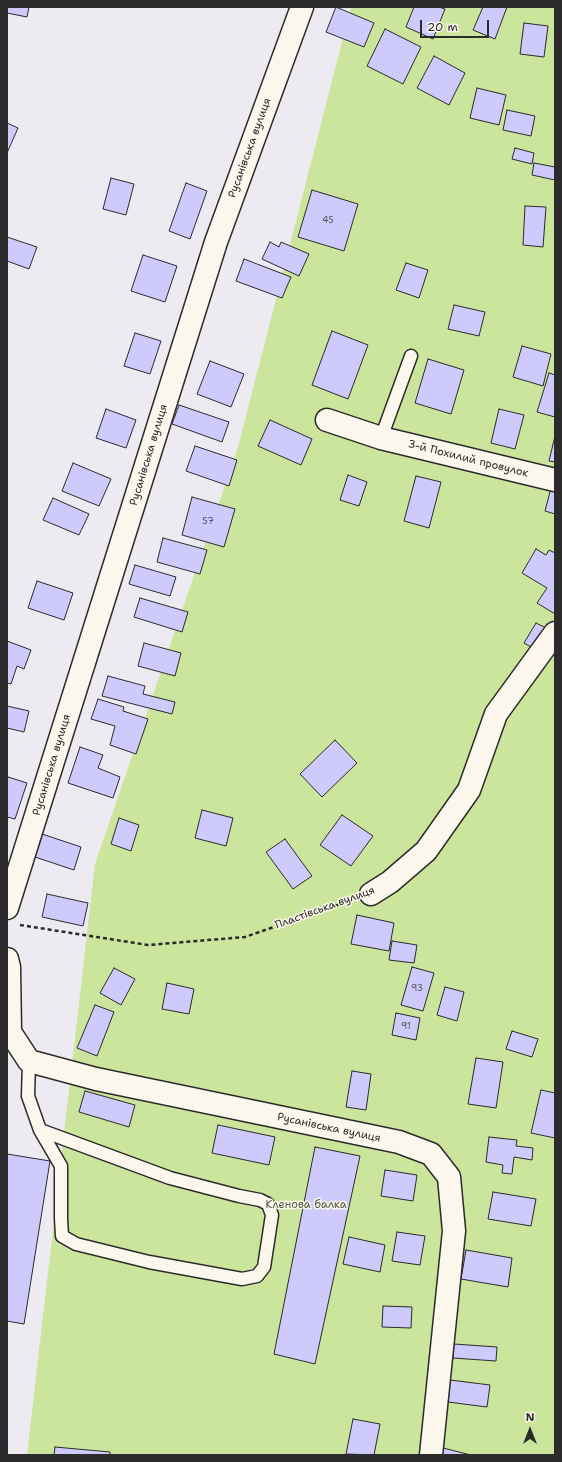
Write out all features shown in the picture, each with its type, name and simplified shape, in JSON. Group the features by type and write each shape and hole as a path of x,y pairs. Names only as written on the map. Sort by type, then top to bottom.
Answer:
{"street":[{"name":"Русанівська вулиця","path":"11,916 216,242 302,7"},
{"name":"3-й Похилий провулок","path":"327,420 382,438 555,480"},
{"name":"Пластівська вулиця","path":"371,894 390,882 426,851 469,790 496,714 555,633"},
{"path":"7,959 9,967 10,1032 29,1060"},
{"name":"Русанівська вулиця","path":"29,1060 96,1079 399,1142 432,1154 449,1177 454,1230 431,1455"}],"lane":[{"path":"382,438 411,356"},
{"path":"29,1060 28,1096 40,1130 61,1166 62,1236 76,1244 149,1262 242,1279 257,1276 264,1267 272,1215 268,1204 260,1200 170,1178 40,1130"}],"path":[{"name":"Пластівська вулиця","path":"11,916 148,945 245,937 371,894"}],"green space":[{"name":"Кленова балка","path":"351,7 555,7 555,1455 27,1455 95,864 238,447"}],"building":[{"path":"7,7 29,7 27,17 7,13"},
{"path":"336,7 374,23 364,47 326,32"},
{"path":"414,7 439,7 445,9 433,39 406,27"},
{"path":"483,7 507,7 495,39 473,30"},
{"path":"524,23 548,26 544,57 520,54"},
{"path":"385,29 421,47 403,84 367,66"},
{"path":"434,56 465,73 449,105 417,88"},
{"path":"477,88 506,95 499,125 470,118"},
{"path":"507,110 535,116 531,136 503,130"},
{"path":"7,123 18,128 7,153"},
{"path":"515,148 534,153 532,164 512,159"},
{"path":"534,163 555,167 555,180 532,175"},
{"path":"111,178 134,184 126,215 103,209"},
{"path":"186,183 207,191 190,239 169,231"},
{"path":"312,190 358,204 344,251 298,237"},
{"path":"525,206 546,207 543,247 523,245"},
{"path":"7,237 37,247 29,269 7,261"},
{"path":"270,242 279,247 281,242 309,254 299,276 262,259"},
{"path":"143,255 177,266 165,302 131,291"},
{"path":"244,259 291,277 282,298 236,281"},
{"path":"406,263 428,270 419,298 396,290"},
{"path":"454,305 485,312 479,336 448,329"},
{"path":"332,331 368,345 348,399 312,385"},
{"path":"135,333 161,341 150,374 124,366"},
{"path":"522,346 551,354 543,386 513,377"},
{"path":"428,359 464,370 451,414 415,403"},
{"path":"210,361 244,374 231,407 197,394"},
{"path":"549,373 555,375 555,417 537,412"},
{"path":"179,405 229,422 222,442 172,424"},
{"path":"106,409 136,420 126,448 96,438"},
{"path":"499,409 524,415 515,449 491,443"},
{"path":"270,420 312,439 301,465 258,446"},
{"path":"555,436 555,462 549,461"},
{"path":"195,446 237,460 229,486 186,471"},
{"path":"73,463 111,479 99,506 62,491"},
{"path":"348,475 367,482 359,506 340,500"},
{"path":"416,476 441,482 429,528 404,521"},
{"path":"551,488 555,489 555,514 545,511"},
{"path":"192,497 235,509 224,547 182,535"},
{"path":"53,498 89,514 79,535 43,520"},
{"path":"163,538 207,550 200,574 157,562"},
{"path":"536,549 546,555 549,550 555,553 555,614 537,603 547,588 522,573"},
{"path":"135,565 176,577 170,596 129,584"},
{"path":"37,581 73,593 64,620 28,608"},
{"path":"140,598 188,612 182,632 134,617"},
{"path":"536,623 550,630 538,651 524,643"},
{"path":"7,641 31,650 24,669 17,666 11,684 7,683"},
{"path":"144,643 181,653 175,676 138,666"},
{"path":"108,676 145,686 143,694 175,702 172,714 102,696"},
{"path":"98,699 124,707 123,711 148,719 136,754 110,745 115,726 91,719"},
{"path":"7,706 29,711 24,732 7,728"},
{"path":"335,740 357,763 322,797 300,774"},
{"path":"80,747 103,755 98,768 120,777 113,798 68,783"},
{"path":"8,777 27,783 15,819 7,817"},
{"path":"202,810 233,818 226,846 195,838"},
{"path":"342,815 373,836 351,866 320,845"},
{"path":"119,818 139,825 131,851 111,844"},
{"path":"42,834 81,847 74,870 35,857"},
{"path":"285,839 312,876 293,889 266,852"},
{"path":"47,894 88,903 83,926 42,917"},
{"path":"357,915 394,923 389,951 351,944"},
{"path":"392,941 417,945 414,963 389,960"},
{"path":"412,967 434,973 423,1011 401,1005"},
{"path":"114,968 135,979 121,1005 100,993"},
{"path":"167,983 194,989 189,1014 162,1009"},
{"path":"445,987 464,992 457,1021 437,1015"},
{"path":"95,1005 114,1012 97,1056 77,1048"},
{"path":"396,1013 420,1018 416,1040 392,1035"},
{"path":"512,1031 538,1039 532,1057 506,1049"},
{"path":"476,1058 503,1062 496,1108 468,1104"},
{"path":"352,1071 371,1074 366,1110 346,1107"},
{"path":"541,1090 555,1093 555,1138 531,1133"},
{"path":"85,1091 135,1105 129,1127 79,1112"},
{"path":"218,1125 275,1137 269,1165 212,1153"},
{"path":"489,1137 517,1140 516,1146 533,1148 532,1160 514,1157 512,1174 502,1173 503,1165 486,1162"},
{"path":"315,1147 360,1156 315,1364 274,1354"},
{"path":"7,1154 50,1161 24,1324 7,1321"},
{"path":"385,1170 417,1175 413,1201 381,1196"},
{"path":"493,1192 536,1199 531,1226 488,1219"},
{"path":"397,1232 425,1236 420,1265 392,1261"},
{"path":"349,1237 385,1245 380,1272 343,1264"},
{"path":"466,1250 512,1258 508,1287 461,1279"},
{"path":"383,1306 412,1307 411,1328 382,1327"},
{"path":"454,1344 497,1347 496,1361 453,1358"},
{"path":"450,1380 490,1385 487,1407 448,1402"},
{"path":"353,1419 380,1424 374,1455 346,1454"},
{"path":"55,1447 110,1452 110,1455 54,1455"},
{"path":"443,1448 471,1455 441,1455"}]}
